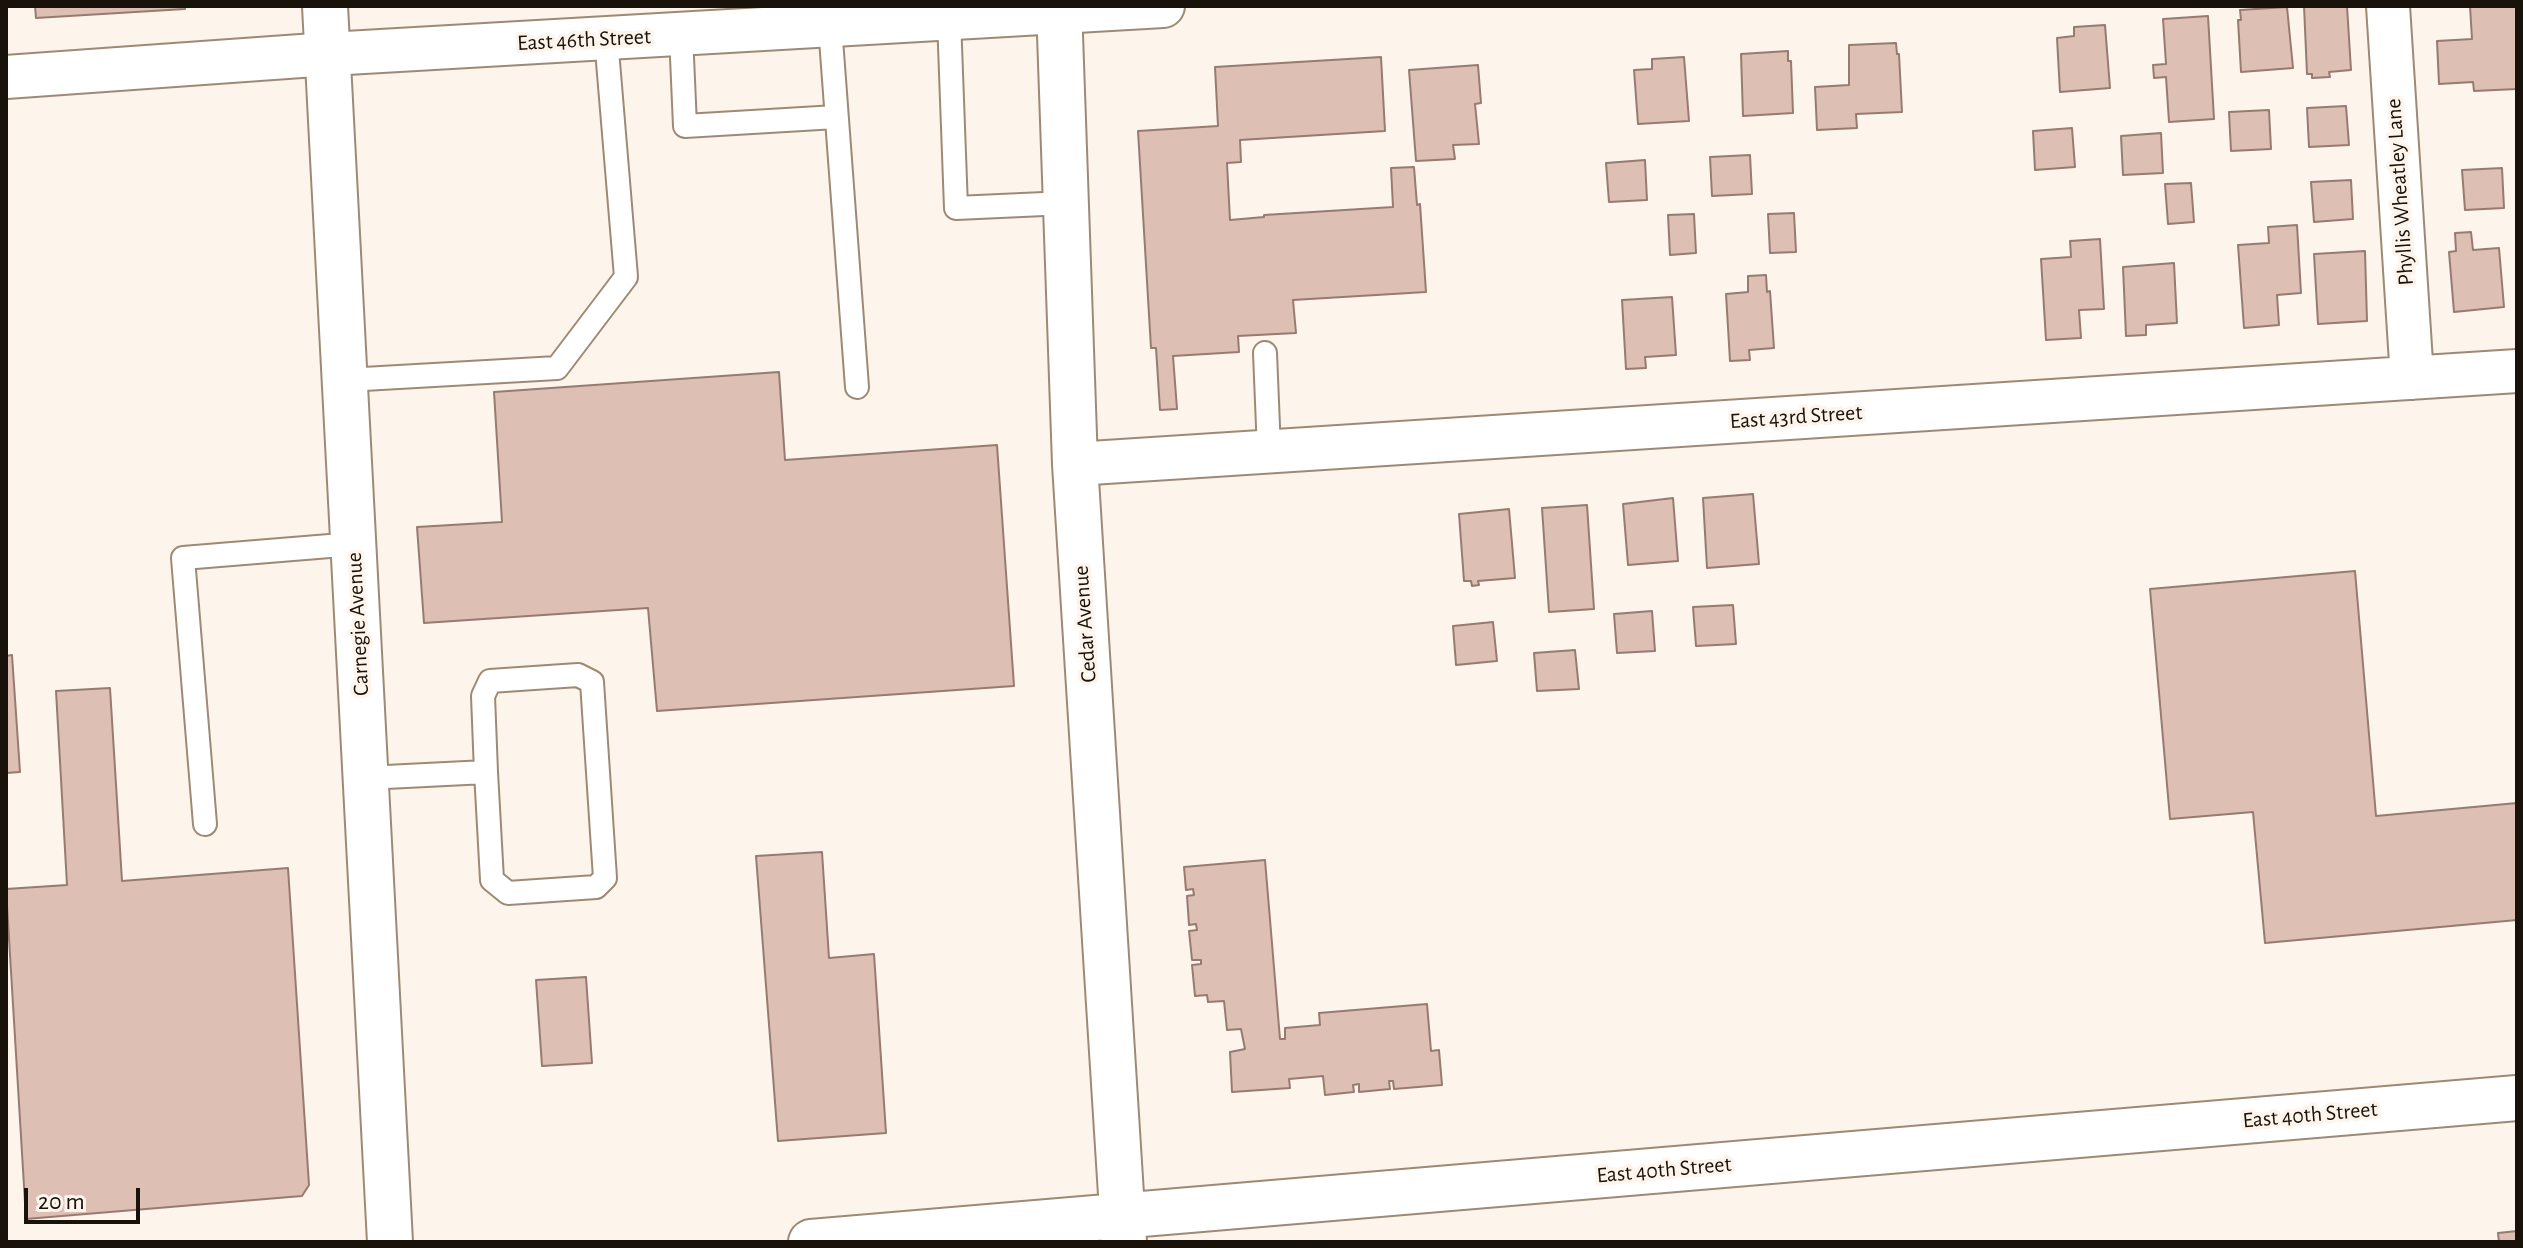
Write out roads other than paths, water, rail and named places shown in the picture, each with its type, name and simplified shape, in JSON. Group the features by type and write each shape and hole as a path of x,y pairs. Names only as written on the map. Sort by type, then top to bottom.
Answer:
{"street":[{"name":"Carnegie Avenue","path":"325,6 390,1242"},
{"name":"East 46th Street","path":"6,77 329,54 949,19 1059,9 1163,6"},
{"name":"Phyllis Wheatley Lane","path":"2388,6 2412,378"},
{"name":"Cedar Avenue","path":"1059,9 1075,464 1122,1229"},
{"name":"East 43rd Street","path":"1075,464 2517,371"},
{"name":"East 40th Street","path":"811,1242 1122,1229 2517,1098"}],"lane":[{"path":"949,19 956,208 1066,203"},
{"path":"830,26 857,387"},
{"path":"681,34 685,126 836,117"},
{"path":"346,380 557,368 626,277 606,38"},
{"path":"1265,353 1269,451"},
{"path":"205,824 183,558 354,544"},
{"path":"578,675 592,682 605,878 596,887 508,893 492,880 486,772 483,696 490,681 578,675"},
{"path":"366,778 486,772"}]}
